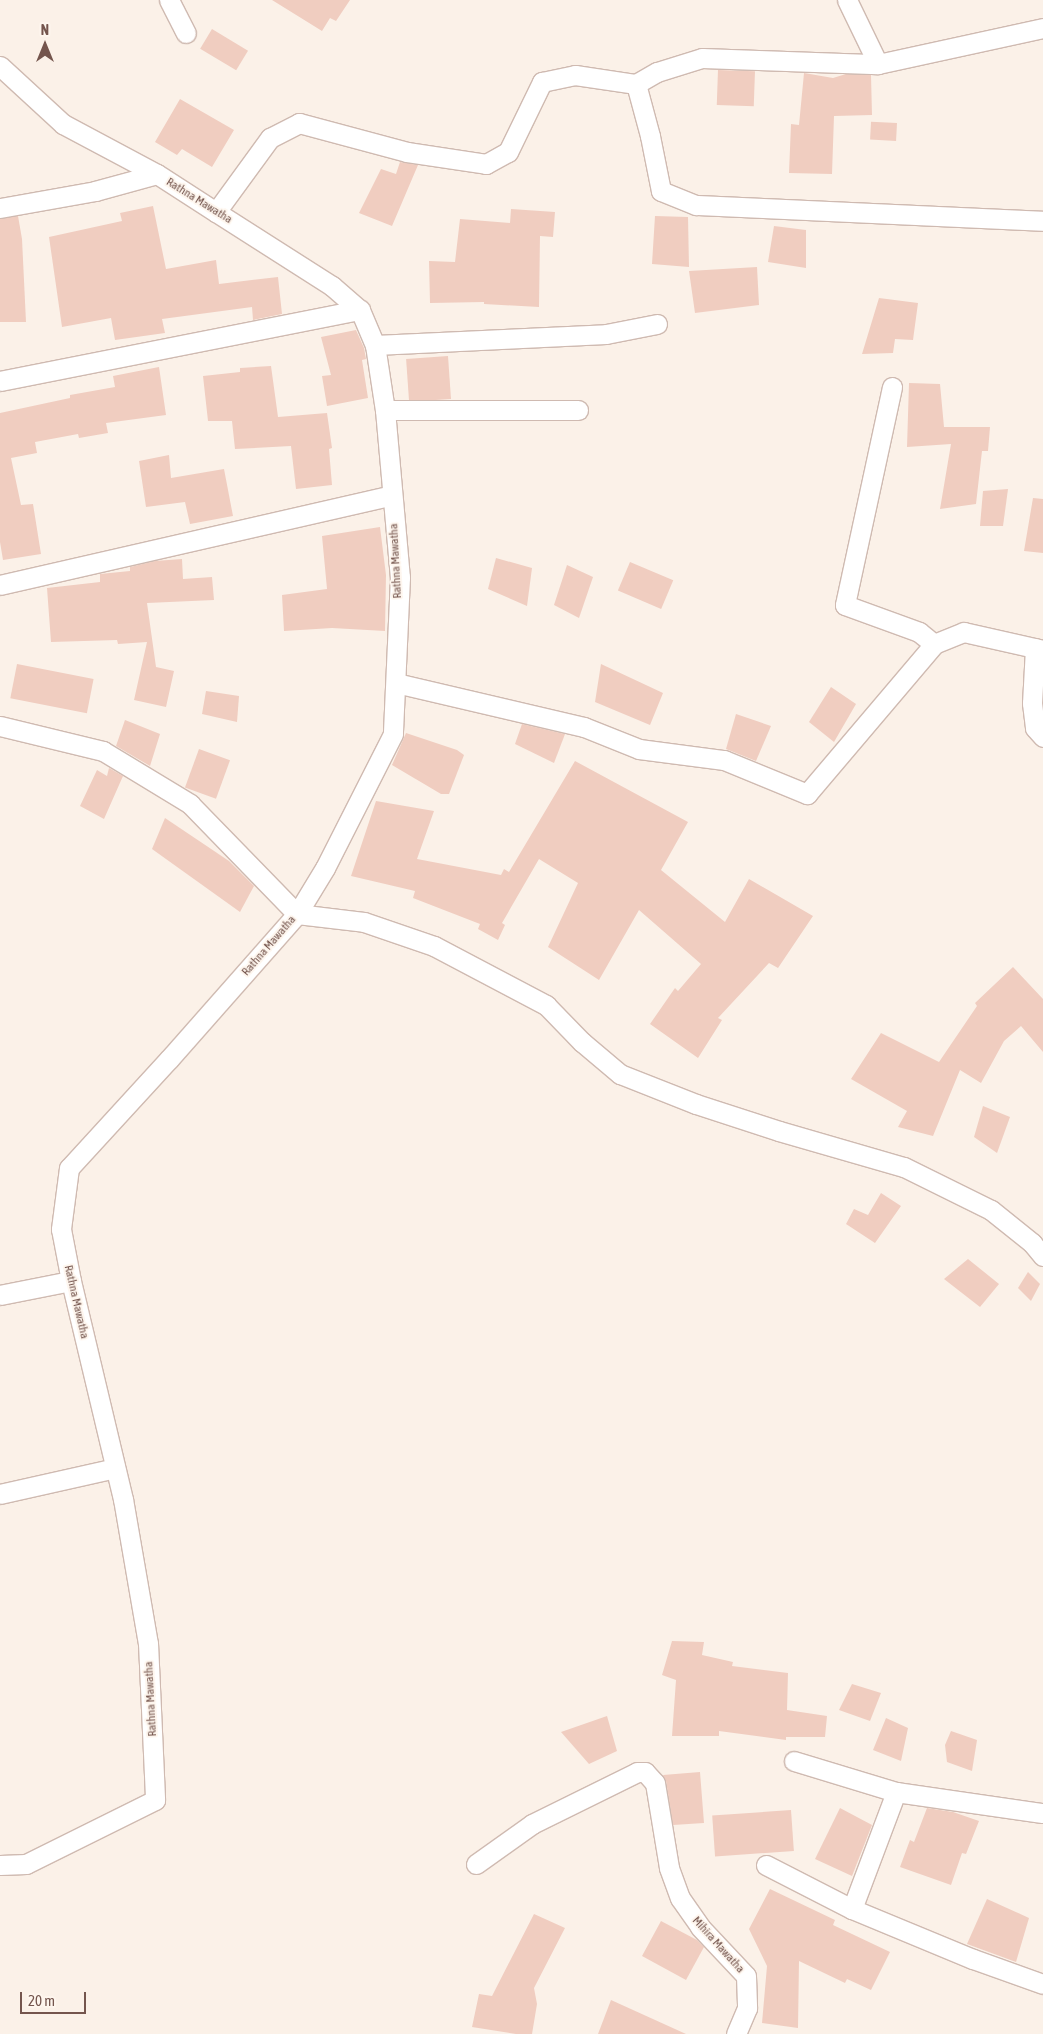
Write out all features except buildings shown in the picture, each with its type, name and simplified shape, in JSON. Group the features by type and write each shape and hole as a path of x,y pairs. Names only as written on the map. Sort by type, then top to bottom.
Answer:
{"street":[{"path":"169,0 186,33"},
{"path":"847,0 878,64"},
{"path":"216,212 270,138 299,123 407,152 486,164 508,152 542,82 575,75 636,84 657,72 702,58 878,64 1043,28"},
{"name":"Rathna Mawatha","path":"0,66 62,124 157,174 332,286 360,310 375,345 385,410 400,577 393,734 325,868 297,914 169,1059 69,1168 62,1229 71,1281 115,1468 148,1643 155,1800 26,1864 0,1865"},
{"path":"636,84 650,136 661,191 696,205 1043,221"},
{"path":"0,208 95,191 157,174"},
{"path":"0,380 360,310"},
{"path":"375,345 606,334 657,324"},
{"path":"892,387 844,605 919,632 934,644"},
{"path":"385,410 578,410"},
{"path":"0,585 392,496"},
{"path":"396,683 584,726 639,749 724,760 808,794 934,644 964,632 1039,649 1032,703 1035,728 1043,737"},
{"path":"0,726 103,751 190,804 297,914 364,922 434,946 546,1005 582,1042 620,1074 696,1104 779,1131 904,1167 991,1210 1032,1243 1043,1256"},
{"path":"0,1296 71,1281"},
{"path":"0,1494 115,1468"},
{"path":"794,1761 896,1792 1042,1813"},
{"name":"Mihira Mawatha","path":"476,1864 532,1824 637,1772 645,1772 655,1783 669,1868 680,1898 700,1926 746,1976 747,2008 736,2034"},
{"path":"852,1909 896,1792"},
{"path":"766,1865 852,1909 973,1959 1043,1984"}]}
